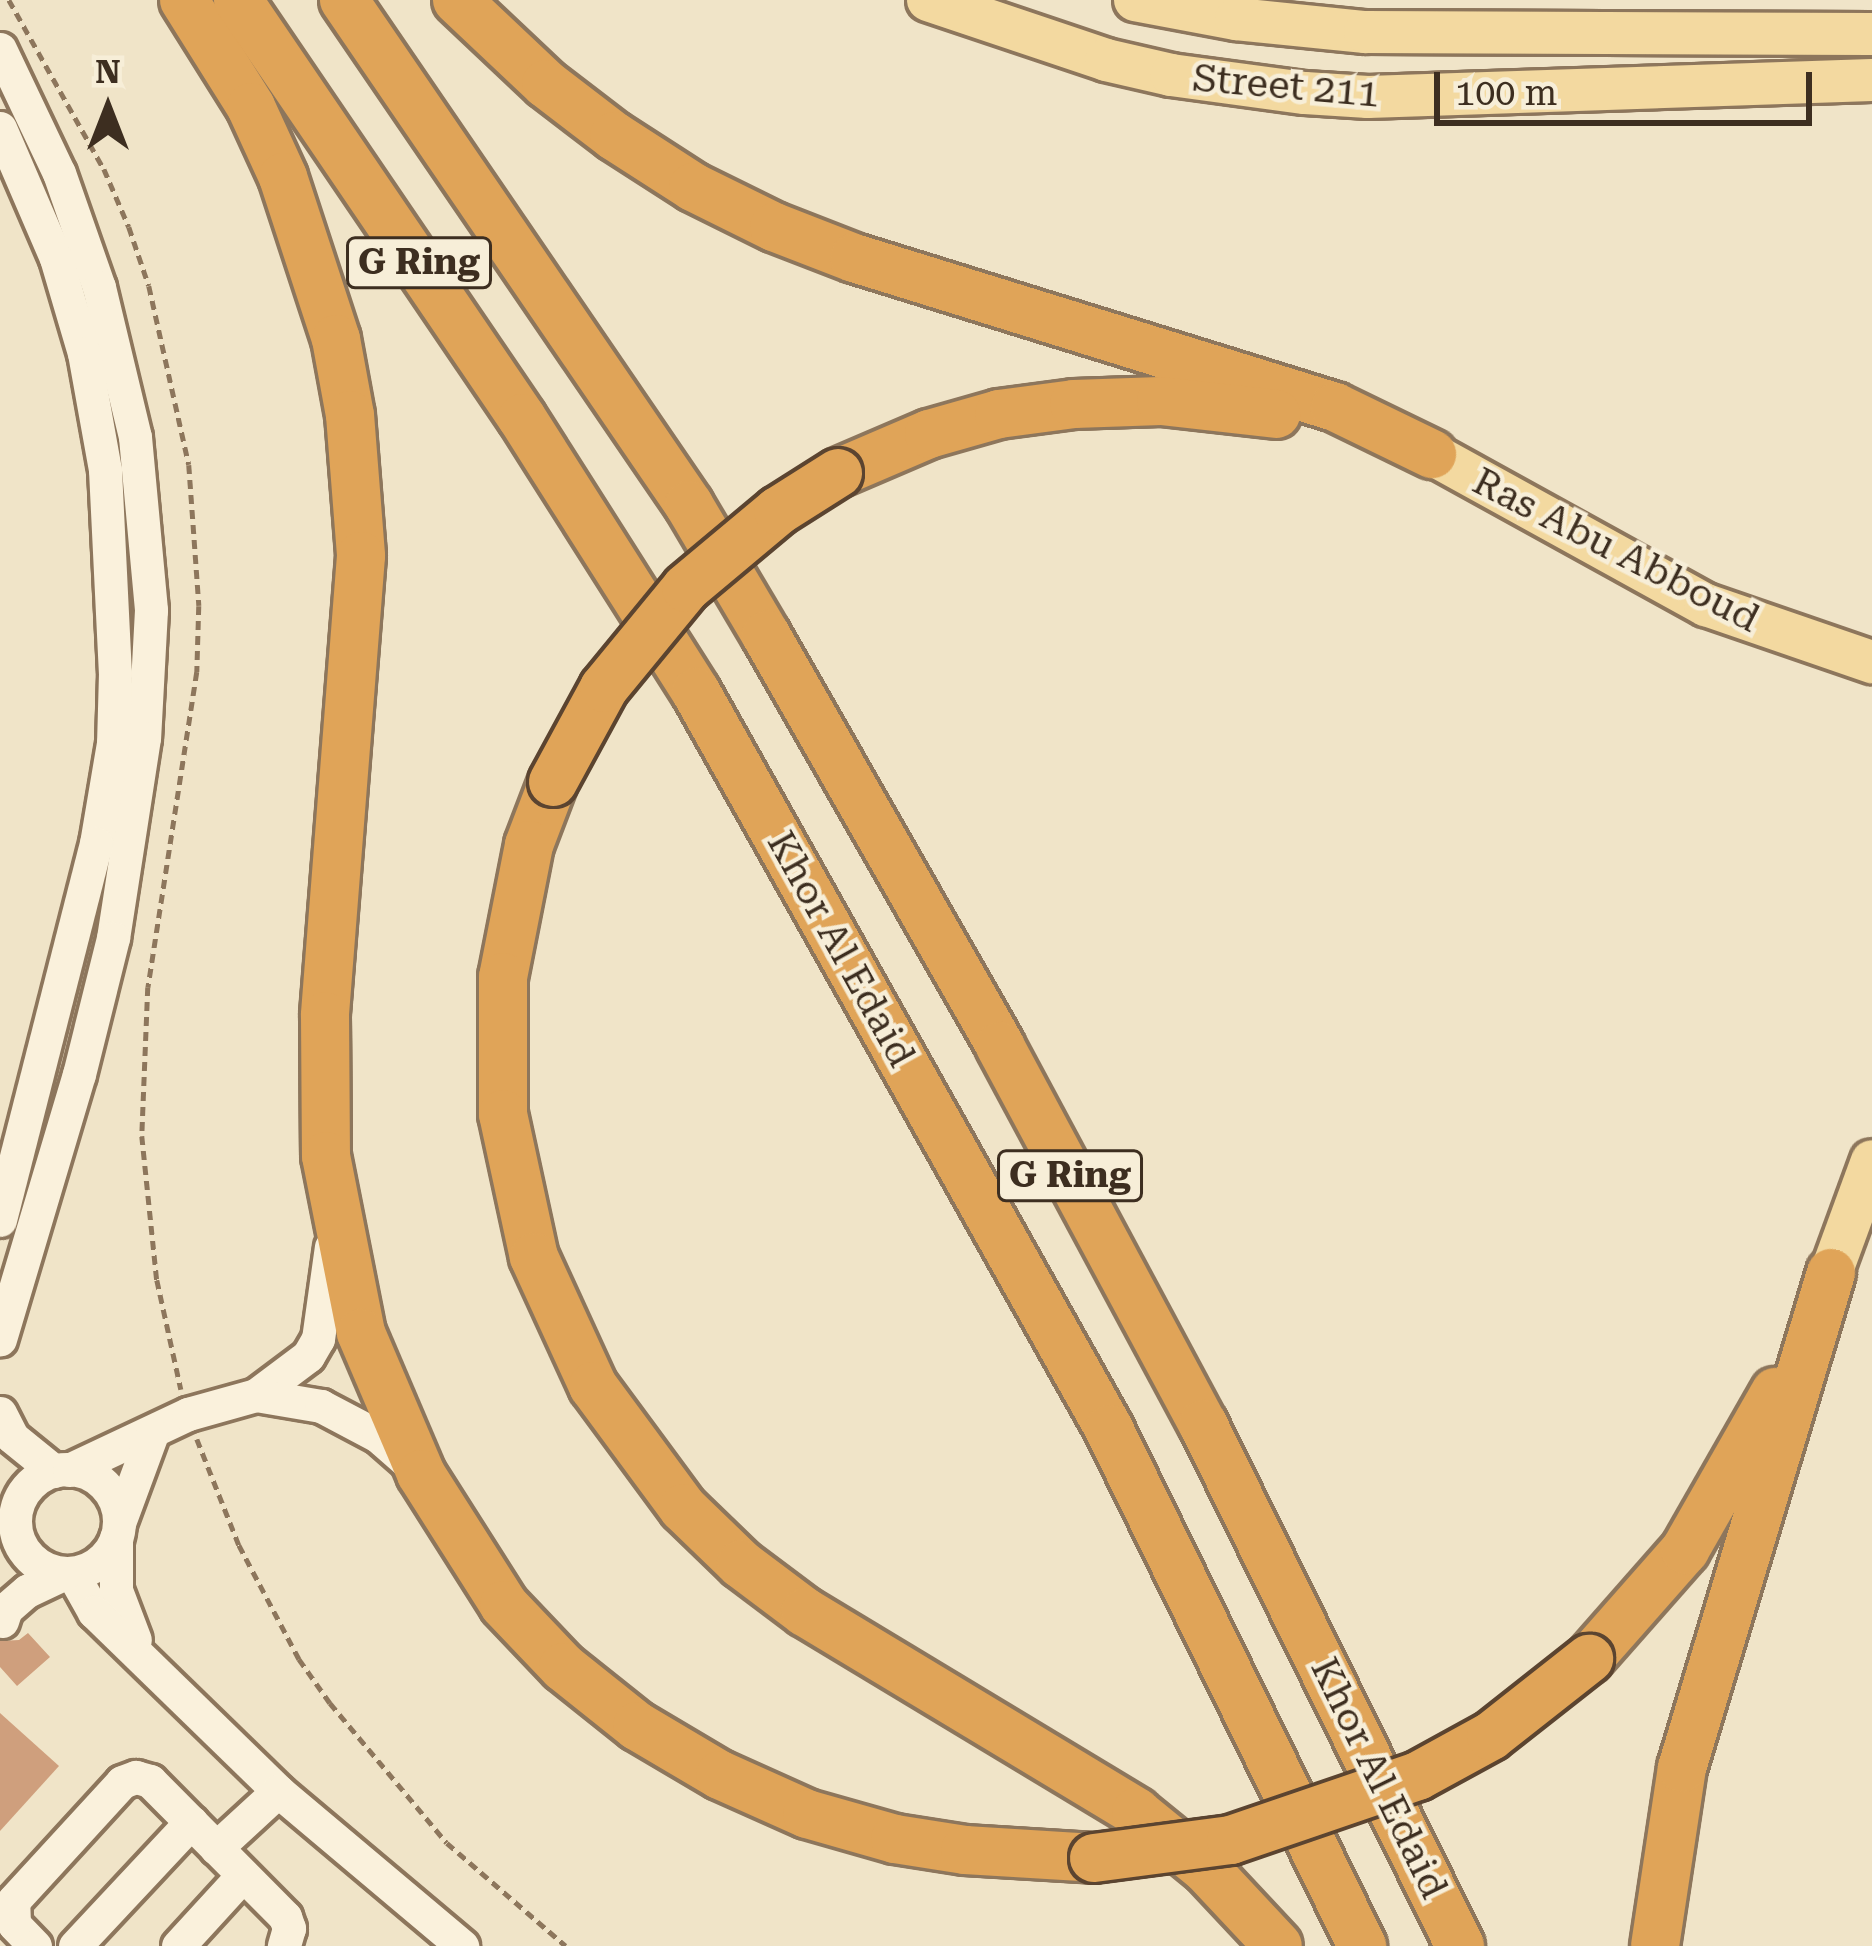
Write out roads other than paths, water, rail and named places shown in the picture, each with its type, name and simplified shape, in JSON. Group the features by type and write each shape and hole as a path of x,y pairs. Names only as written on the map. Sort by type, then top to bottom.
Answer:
{"highway":[{"path":"184,0 251,107 283,178 336,340 350,415 361,556 325,1016 326,1156 333,1214 362,1333 421,1474 504,1605 563,1667 638,1726 720,1775 807,1814 895,1839 965,1850 1094,1858 1232,1840 1418,1775 1491,1736 1589,1659 1685,1550 1728,1482 1831,1273"},
{"name":"Khor Al Edaid","path":"238,0 522,418 696,692 1108,1429 1362,1946"},
{"name":"Khor Al Edaid","path":"344,0 689,505 801,697 1000,1046 1202,1424 1460,1946"},
{"path":"457,0 546,84 614,136 692,187 774,227 854,258 1335,407 1432,454"},
{"path":"1274,1943 1206,1869 1136,1812 805,1612 741,1564 683,1508 593,1386 534,1257 503,1114 500,1041 506,956 529,845 553,782 604,688 686,588 778,512 838,473 928,434 999,414 1161,400 1301,418 1432,454"},
{"path":"1654,1946 1682,1768 1831,1273"}],"main road":[{"name":"Street 211","path":"928,0 1106,60 1171,75 1305,93 1403,96 1872,80"},
{"name":"Street 211","path":"1135,0 1236,19 1365,32 1872,34"},
{"name":"Ras Abu Abboud","path":"1432,454 1706,605 1872,662"},
{"path":"1831,1273 1872,1161"}],"street":[{"path":"0,49 59,173 99,287 135,437 151,610 141,760 113,938 0,1339"},
{"path":"0,128 56,258 84,353 105,470 115,673 112,743 96,843 0,1220"},
{"path":"333,1214 325,1315 308,1356 256,1395 188,1414 152,1434 32,1483 8,1516 30,1558 69,1573 94,1612 141,1652 278,1791 461,1946"},
{"path":"256,1395 322,1406 378,1436 421,1474"},
{"path":"0,1413 12,1437 61,1470 101,1482 114,1500 118,1603 141,1652"},
{"path":"2,1621 6,1609 27,1591 99,1562 117,1530 152,1434"},
{"path":"35,1946 14,1924 13,1901 122,1782 136,1777 150,1781 285,1917 289,1928 284,1946"},
{"path":"216,1847 278,1791"},
{"path":"75,1946 191,1822"},
{"path":"178,1946 243,1875"}]}
